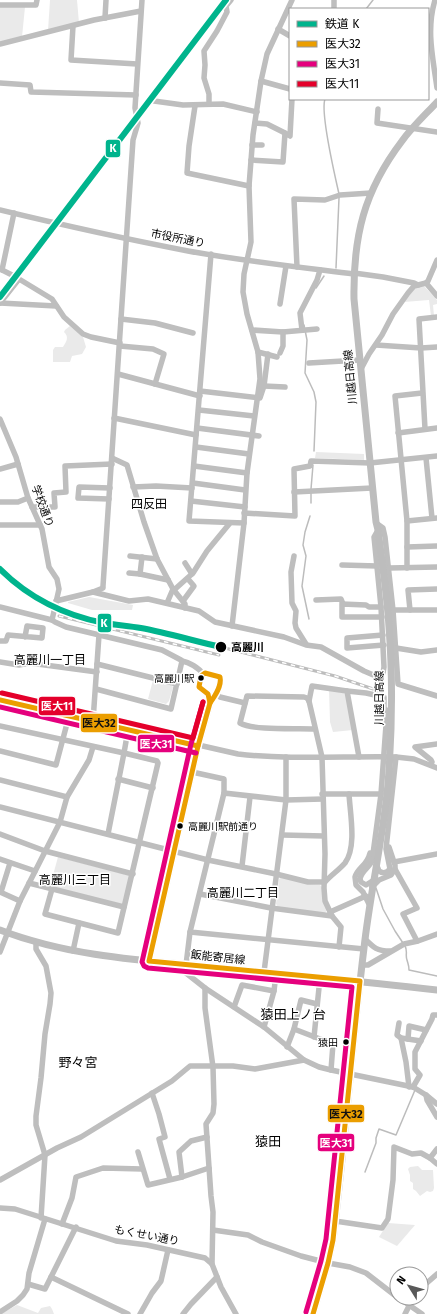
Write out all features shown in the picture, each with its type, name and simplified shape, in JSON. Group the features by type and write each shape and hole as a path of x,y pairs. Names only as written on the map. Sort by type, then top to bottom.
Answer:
{"main road":[{"name":"川越日高線","path":"313,1314 328,1263 335,1221 369,904 377,866 388,785 391,680 389,627 372,488 354,299 354,274 357,238 363,212 379,175 389,159 437,102"},
{"path":"149,961 198,746 210,703"},
{"name":"飯能寄居線","path":"0,930 8,934 36,942 73,951 103,956 437,990"}],"street":[{"path":"0,5 36,5 37,0"},
{"path":"105,18 106,0"},
{"path":"56,601 93,592 102,588 103,586 133,140 138,123 135,108 142,0"},
{"path":"209,104 209,94 204,78 204,51 218,31 227,12 226,6 231,0"},
{"path":"435,0 429,28 437,88"},
{"path":"0,44 141,10"},
{"path":"232,626 244,523 245,490 249,454 260,379 258,352 246,314 243,292 244,274 251,242 249,186 252,145 261,81 267,54 278,29 288,12"},
{"path":"73,26 71,60 137,64"},
{"path":"278,29 289,35"},
{"path":"261,81 289,89"},
{"path":"0,83 30,85 31,92 136,95"},
{"path":"255,122 267,124 290,136 292,100"},
{"path":"154,101 183,106 223,104 257,112"},
{"path":"195,106 189,146 187,173 249,186"},
{"path":"378,109 377,123 437,132"},
{"path":"251,160 283,162 285,133"},
{"path":"252,145 262,145"},
{"path":"297,267 294,199 325,200 339,196 371,193"},
{"name":"市役所通り","path":"0,210 126,238 212,254 286,266 383,277 418,285"},
{"path":"12,275 1,269 14,213"},
{"path":"212,254 189,521 244,523"},
{"path":"426,283 437,260"},
{"path":"280,304 286,266"},
{"path":"302,330 300,313 317,280 320,270"},
{"path":"0,303 19,279 52,299 68,321 83,334 120,345 153,349 164,354 155,384"},
{"path":"361,369 400,304 414,286 426,283"},
{"path":"426,283 437,296"},
{"path":"0,303 56,306"},
{"path":"424,429 419,319 437,317"},
{"path":"121,319 155,323 193,333"},
{"path":"252,330 283,332 317,328"},
{"path":"258,352 278,355 283,346 283,332"},
{"path":"376,345 421,348 437,347"},
{"path":"118,374 200,394 257,398 261,397 264,386 268,354"},
{"path":"309,363 360,360"},
{"path":"264,386 285,387"},
{"path":"407,568 407,520 395,396 422,393"},
{"path":"199,410 254,416"},
{"path":"114,418 196,435"},
{"name":"学校通り","path":"0,419 18,464 28,498 40,525 49,567 57,579 59,590 52,620"},
{"path":"197,428 259,436"},
{"path":"398,433 437,428"},
{"path":"196,447 249,454"},
{"path":"244,513 295,516 294,470 310,466 311,461 370,463 437,456"},
{"path":"112,458 127,465 157,559 173,590 186,604 185,608"},
{"path":"407,520 434,518 426,458"},
{"path":"0,470 18,464"},
{"path":"32,507 55,507 54,493 66,492 65,466 112,464"},
{"path":"194,466 247,473"},
{"path":"133,487 192,486 245,490"},
{"path":"109,499 78,498 79,487 110,488"},
{"path":"294,492 372,488"},
{"path":"0,502 18,502 28,498"},
{"path":"191,500 245,507"},
{"path":"376,522 383,528 389,568 398,684 437,696"},
{"path":"166,603 173,590 190,577 207,551 230,523"},
{"path":"0,525 40,525"},
{"path":"93,592 129,601 148,599 200,611 211,621 284,637 306,645 321,646 373,676 381,676 384,667 384,645 374,537 378,530"},
{"path":"407,547 437,546"},
{"path":"130,556 157,559"},
{"path":"294,556 291,572 292,603 296,611 296,628 306,645"},
{"path":"140,574 142,557"},
{"path":"183,601 194,586 185,563"},
{"path":"342,565 377,566"},
{"path":"389,568 437,567"},
{"path":"128,573 168,580"},
{"path":"410,610 408,590 437,589"},
{"path":"319,601 341,599 343,604 342,618 382,617"},
{"path":"343,604 381,607"},
{"path":"0,607 52,620 66,627 167,651 182,662 187,662 200,670 203,674"},
{"path":"393,610 437,610"},
{"path":"0,641 6,642 8,635 25,637"},
{"path":"93,721 99,635"},
{"path":"383,635 347,638 347,648 384,645"},
{"path":"396,648 421,652 437,650"},
{"path":"0,662 19,664 30,663 97,672"},
{"path":"96,689 171,709 182,662"},
{"path":"97,664 177,684"},
{"path":"384,667 396,667"},
{"path":"339,947 341,927 331,914 325,901 322,757 310,701 312,686 366,693 384,697 384,708 387,711 377,826 372,861 362,873 360,879 361,882 366,885 373,884 391,875 395,869"},
{"path":"347,691 359,757"},
{"path":"216,694 220,697 246,703"},
{"path":"310,701 304,697 247,696 240,723 257,728 315,729"},
{"path":"0,700 238,754 286,758 383,756 414,759 437,768"},
{"path":"377,866 379,871 383,873 390,869 386,849 395,757 394,711 387,711"},
{"path":"0,751 56,765 64,740 69,716"},
{"path":"0,726 124,753 158,762 118,933 45,914 52,889"},
{"path":"108,834 128,730"},
{"path":"415,748 437,744"},
{"path":"0,952 20,901 60,822 67,797 89,760 93,747"},
{"path":"414,759 415,748"},
{"path":"415,748 431,760 431,765"},
{"path":"264,972 286,800 286,758"},
{"path":"192,772 224,780 224,793 190,932 186,973 205,988 264,1027 304,1060 330,1070 411,1087 426,1095 437,1104"},
{"path":"118,779 153,788"},
{"path":"0,780 67,797"},
{"path":"224,793 286,800 349,794 380,794"},
{"path":"0,807 208,860 242,866 308,882 324,882 345,863 349,855 352,844 352,834 349,794"},
{"path":"242,866 250,797"},
{"path":"369,904 366,896 356,885 355,877 368,859 377,826"},
{"path":"0,834 45,851 133,874"},
{"path":"282,834 324,836"},
{"path":"387,840 395,869 417,908 403,914 417,941"},
{"path":"394,862 437,854"},
{"path":"0,859 35,871"},
{"path":"10,863 0,892 20,901"},
{"path":"29,883 124,907"},
{"path":"200,894 271,908 331,914 366,896"},
{"path":"73,951 79,923"},
{"path":"190,932 364,949"},
{"path":"362,965 368,965 404,944 437,934"},
{"path":"365,939 374,948 380,951 390,951"},
{"path":"0,1312 23,1295 27,1289 31,1266 43,1219 45,1155 36,1125 36,1116 51,993 46,966 36,949 36,942"},
{"path":"264,1027 274,991 276,974"},
{"path":"314,1038 320,978"},
{"path":"234,1007 242,985 274,991"},
{"path":"205,988 206,1014 213,1067 214,1104 213,1112 206,1124 213,1212 212,1264 236,1314"},
{"path":"287,1047 294,1030 301,1000 317,1004"},
{"path":"411,1087 420,1075 415,1069 415,1052 435,1015"},
{"path":"398,1023 397,1035 404,1039 421,1041"},
{"path":"411,1087 406,1062 404,1039 410,1026 426,1030"},
{"path":"294,1030 333,1044 330,1070"},
{"path":"0,1180 57,1148 81,1137 172,1081 190,1066 233,1066 255,1069 304,1060"},
{"path":"152,1093 165,1137 159,1139 170,1179"},
{"path":"426,1095 427,1100 437,1117"},
{"path":"182,1177 179,1152 191,1141 207,1137"},
{"path":"335,1221 382,1228 388,1219 393,1180 394,1147 412,1154 421,1153 437,1164"},
{"path":"430,1158 437,1149"},
{"path":"138,1152 148,1185 182,1177 209,1168"},
{"path":"62,1224 72,1198 76,1177 103,1168 142,1169"},
{"name":"もくせい通り","path":"0,1208 14,1208 43,1219 76,1227 116,1241 147,1245 198,1255 208,1260 212,1264"},
{"path":"28,1284 45,1289 76,1227"},
{"path":"213,1230 248,1235 294,1254 350,1267 366,1273 389,1291"},
{"path":"140,1314 161,1281 168,1250"},
{"path":"429,1281 437,1274"},
{"path":"51,1277 128,1314"},
{"path":"183,1314 217,1277"},
{"path":"405,1314 409,1306 422,1314"}],"shaded area":[{"path":"50,0 77,0 79,23 48,31"},
{"path":"0,6 25,7 22,37 0,43"},
{"path":"424,286 437,300 437,304 433,305 434,316 431,316 429,300 404,302 415,288"},
{"path":"70,326 83,337 86,347 82,354 72,356 70,362 53,362 53,350 55,347 63,347 66,343 67,336 64,332"},
{"path":"316,452 364,454 364,460 315,458"},
{"path":"89,597 133,605 132,610 92,610 68,603"},
{"path":"153,680 170,684 173,687 169,701 166,704 148,699"},
{"path":"329,690 346,694 353,730 333,732 330,722"},
{"path":"58,857 128,875 129,877 123,904 50,886"},
{"path":"282,877 307,884 320,885 322,887 327,910 325,913 278,907 276,904 279,879"},
{"path":"418,1166 422,1170 433,1170 433,1191 427,1191 420,1196 413,1189 413,1183 410,1181 408,1169 410,1167"},
{"path":"388,1223 415,1225 397,1246 379,1237"},
{"path":"17,1305 38,1313 41,1308 50,1306 54,1314 1,1314"}],"waterway":[{"path":"367,8 373,0"},
{"path":"325,100 326,130 339,194"},
{"path":"336,268 339,198"},
{"path":"316,288 324,276"},
{"path":"304,325 307,340 305,373 314,392 316,402 314,451"},
{"path":"311,489 313,465"},
{"path":"311,493 311,503"},
{"path":"309,619 302,586 306,556 303,545 310,516"},
{"path":"376,888 383,909 403,943"},
{"path":"405,946 409,970 437,976"},
{"path":"365,1172 376,1143 379,1129 396,1135 415,1090"}],"railway":[{"path":"59,616 219,655"},
{"path":"221,647 335,676 382,692"}],"rail line":[{"name":"K","path":"0,297 226,0"},
{"name":"K","path":"0,569 23,589 35,597 61,610 89,620 151,630 221,647"}],"transit line":[{"name":"医大32","path":"205,673 220,677 219,687 210,703 208,694 199,687 201,676 205,673"},
{"name":"医大11","path":"2,693 193,738 203,702"},
{"name":"医大32","path":"0,700 198,746"},
{"name":"医大31","path":"203,702 191,744 142,962 144,966 148,968 352,987 326,1239 306,1312"},
{"name":"医大32","path":"210,703 198,746 149,961 360,981 333,1240 313,1314"},
{"name":"医大31","path":"0,707 196,753"}],"place":[{"name":"高麗川","path":"221,647"},
{"name":"高麗川駅","path":"201,678"},
{"name":"高麗川駅前通り","path":"180,826"},
{"name":"猿田","path":"346,1042"}],"district":[{"name":"四反田","path":"149,504"},
{"name":"高麗川一丁目","path":"50,660"},
{"name":"高麗川三丁目","path":"75,880"},
{"name":"高麗川二丁目","path":"243,893"},
{"name":"猿田上ノ台","path":"293,1014"},
{"name":"野々宮","path":"78,1062"},
{"name":"猿田","path":"268,1141"}]}
